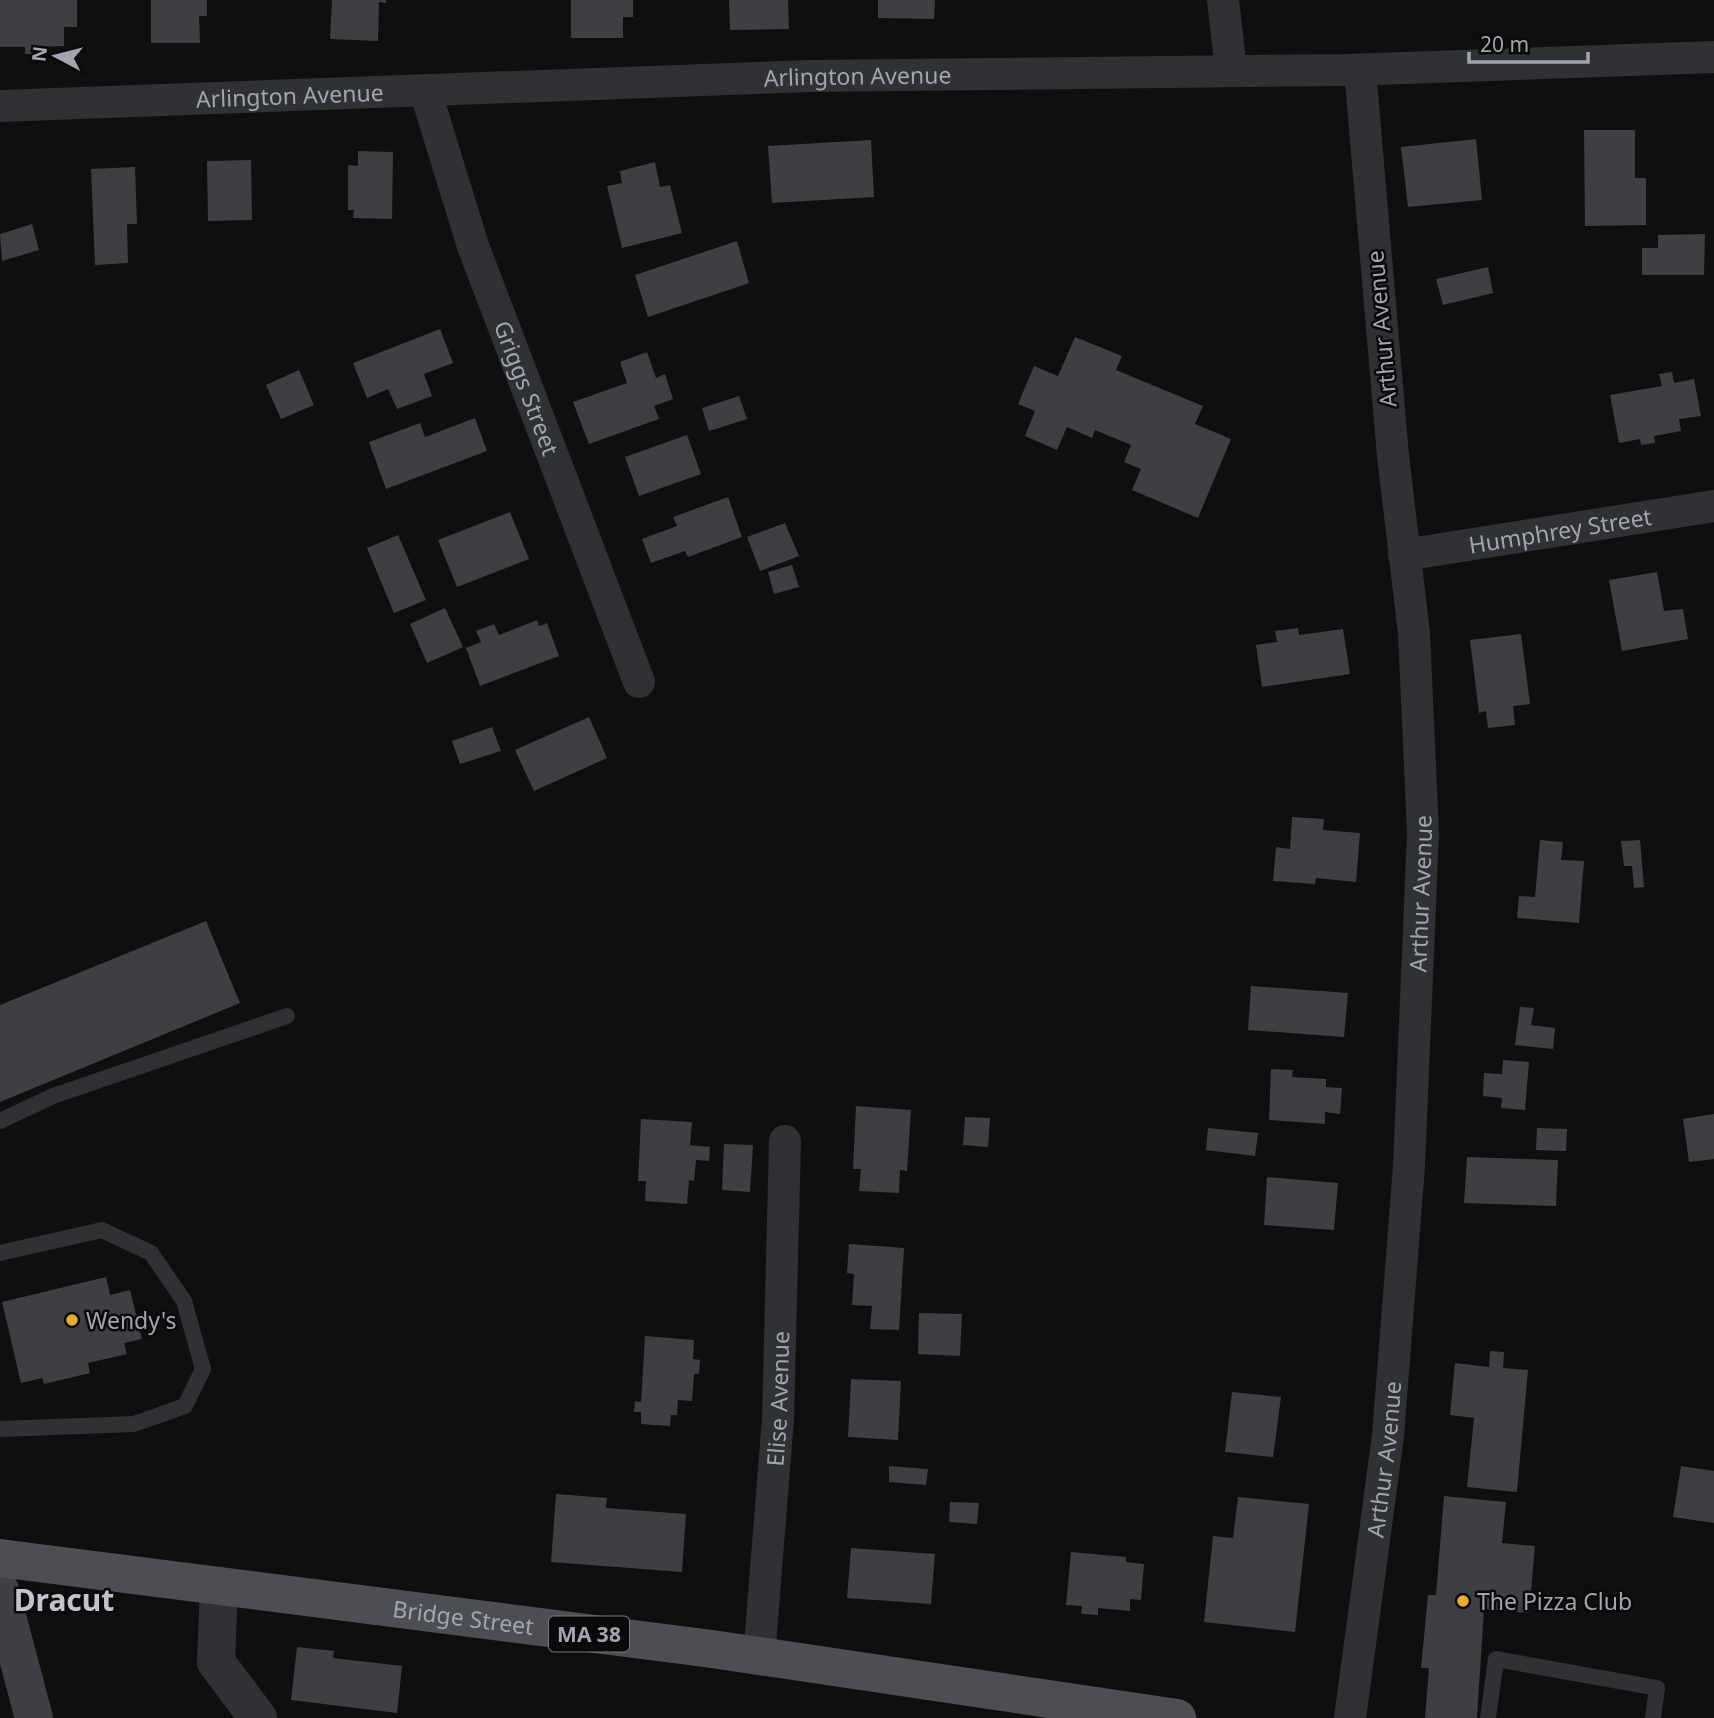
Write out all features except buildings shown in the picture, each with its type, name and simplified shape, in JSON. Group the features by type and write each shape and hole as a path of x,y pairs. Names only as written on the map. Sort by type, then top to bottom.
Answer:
{"main road":[{"name":"Bridge Street","path":"0,1558 759,1657 1177,1718"},
{"path":"0,1590 34,1718"}],"street":[{"path":"1223,0 1231,71"},
{"name":"Arlington Avenue","path":"0,106 809,76 1360,70 1714,57"},
{"name":"Arthur Avenue","path":"1350,1718 1388,1436 1409,1166 1423,832 1414,633 1376,280 1360,70"},
{"name":"Griggs Street","path":"425,90 473,246 639,682"},
{"name":"Humphrey Street","path":"1404,555 1714,506"},
{"name":"Elise Avenue","path":"759,1657 778,1419 785,1141"},
{"path":"219,1587 216,1662 258,1718"}],"lane":[{"path":"0,1121 53,1096 287,1016"},
{"path":"0,1252 103,1230 151,1253 184,1301 203,1369 185,1406 134,1424 0,1429"},
{"path":"1488,1718 1496,1659 1657,1688 1653,1718"}],"place":[{"name":"Wendy's","path":"72,1320"},
{"name":"The Pizza Club","path":"1463,1601"}],"district":[{"name":"Dracut","path":"64,1599"}]}
